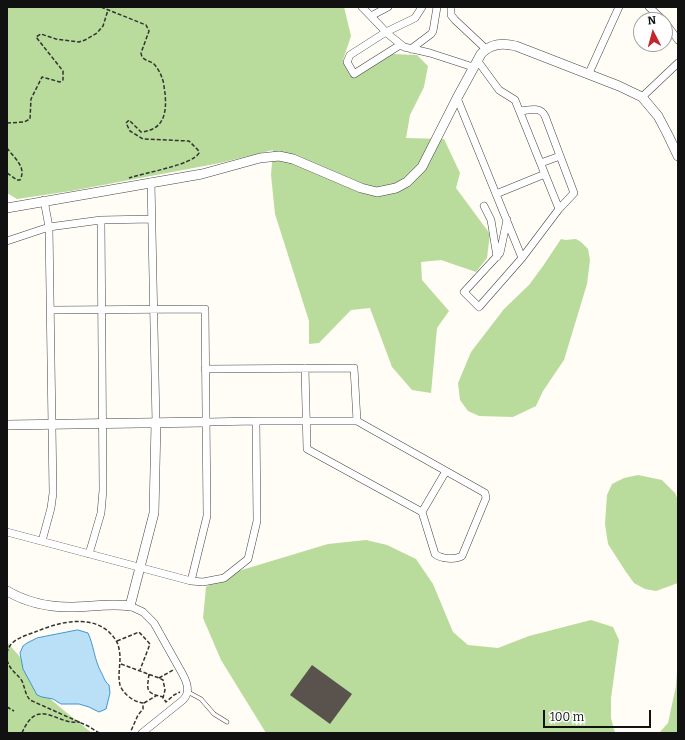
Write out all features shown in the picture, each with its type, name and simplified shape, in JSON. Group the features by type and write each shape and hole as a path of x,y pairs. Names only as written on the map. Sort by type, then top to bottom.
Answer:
{"street":[{"path":"362,7 400,45 411,49 475,63 499,90 516,100 559,209"},
{"path":"371,16 388,7"},
{"path":"400,45 354,74 347,62 350,55 386,32 415,18 422,7"},
{"path":"411,49 433,31 437,7"},
{"path":"450,7 451,15 455,20 486,49"},
{"path":"588,74 619,7"},
{"path":"7,208 44,200 202,174 260,158 279,156 293,159 361,188 377,192 396,188 407,182 422,167 475,63 486,49 495,45 505,44 516,46 619,86 642,97 658,116 678,156"},
{"path":"642,97 678,62"},
{"path":"457,98 522,258"},
{"path":"507,220 500,254 464,292 479,307 522,258 559,209 574,193 542,111 538,109 520,111"},
{"path":"541,163 560,156"},
{"path":"496,194 545,174"},
{"path":"130,606 154,513 156,423 152,182"},
{"path":"42,541 51,508 53,493 49,227 44,200"},
{"path":"484,206 491,220 497,257"},
{"path":"7,241 49,227 101,220 152,219"},
{"path":"89,554 102,504 101,220"},
{"path":"50,310 205,309 207,516 191,582"},
{"path":"7,425 256,421 306,421 357,421 485,493 486,498 462,556 458,558 440,558 435,554 422,512 307,449 306,421 305,368"},
{"path":"205,369 354,368 357,421"},
{"path":"7,532 191,582 203,582 224,578 248,559 257,521 256,421"},
{"path":"422,512 446,471"},
{"path":"7,592 18,598 46,606 69,607 119,604 130,606 143,612 154,623 186,681 188,692 187,696 183,700 142,733"}],"lane":[{"path":"188,692 201,699 214,714 227,722"}],"path":[{"path":"101,7 146,25 149,30 141,56 143,59 155,65 163,79 166,106 163,122 150,131 141,132 129,120 126,123 130,131 144,139 189,141 199,153 198,156 191,161 180,165 126,179"},
{"path":"7,123 24,122 30,119 31,99 42,78 60,82 63,80 63,71 36,38 41,34 56,39 79,42 85,40 97,33 103,26 108,10"},
{"path":"7,148 22,167 22,175 20,180 16,180 7,173"},
{"path":"7,652 13,642 22,637 59,624 78,621 97,624 113,635 117,642 121,664 119,677 120,686 128,696 143,703"},
{"path":"117,642 139,632 150,644 140,670"},
{"path":"7,660 8,666 21,680 30,700 80,722 99,733"},
{"path":"121,664 163,680 163,697 166,702 180,692 188,692"},
{"path":"159,678 179,667"},
{"path":"149,674 147,687 148,691 151,694 163,697"},
{"path":"143,703 156,696"},
{"path":"130,733 133,730 134,723 143,709 143,703"},
{"path":"7,707 14,711"},
{"path":"22,733 32,718 38,714 46,713 74,723 80,722"}],"green space":[{"path":"7,7 344,7 351,36 343,60 353,78 392,54 417,55 428,66 424,87 410,115 406,138 444,139 460,173 456,188 490,234 487,258 476,272 441,260 421,262 422,280 449,311 437,328 431,393 412,390 392,367 370,308 351,310 319,343 309,344 309,321 275,214 271,175 273,150 220,163 71,191 17,199 7,193"},
{"path":"561,239 576,239 581,242 588,249 590,260 587,284 564,360 543,391 536,406 513,417 479,416 468,411 460,400 458,383 471,352 504,309 529,285"},
{"path":"638,475 662,480 675,493 678,500 678,583 656,591 645,589 634,583 608,544 605,524 607,495 612,484 624,478"},
{"path":"366,540 387,545 416,559 433,584 453,632 468,645 498,648 529,636 591,620 613,627 619,640 611,698 611,718 615,733 266,733 221,660 203,618 206,587 225,575 328,544"},
{"path":"7,642 20,657 31,682 92,733 7,733"},
{"path":"678,658 678,733 659,733 668,723 676,686"}],"water":[{"path":"78,630 88,633 99,667 109,685 110,693 106,709 99,712 79,704 61,704 53,699 37,695 23,669 20,653 23,646 27,643 37,638"}],"building":[{"path":"312,665 352,694 330,724 290,695"}]}
